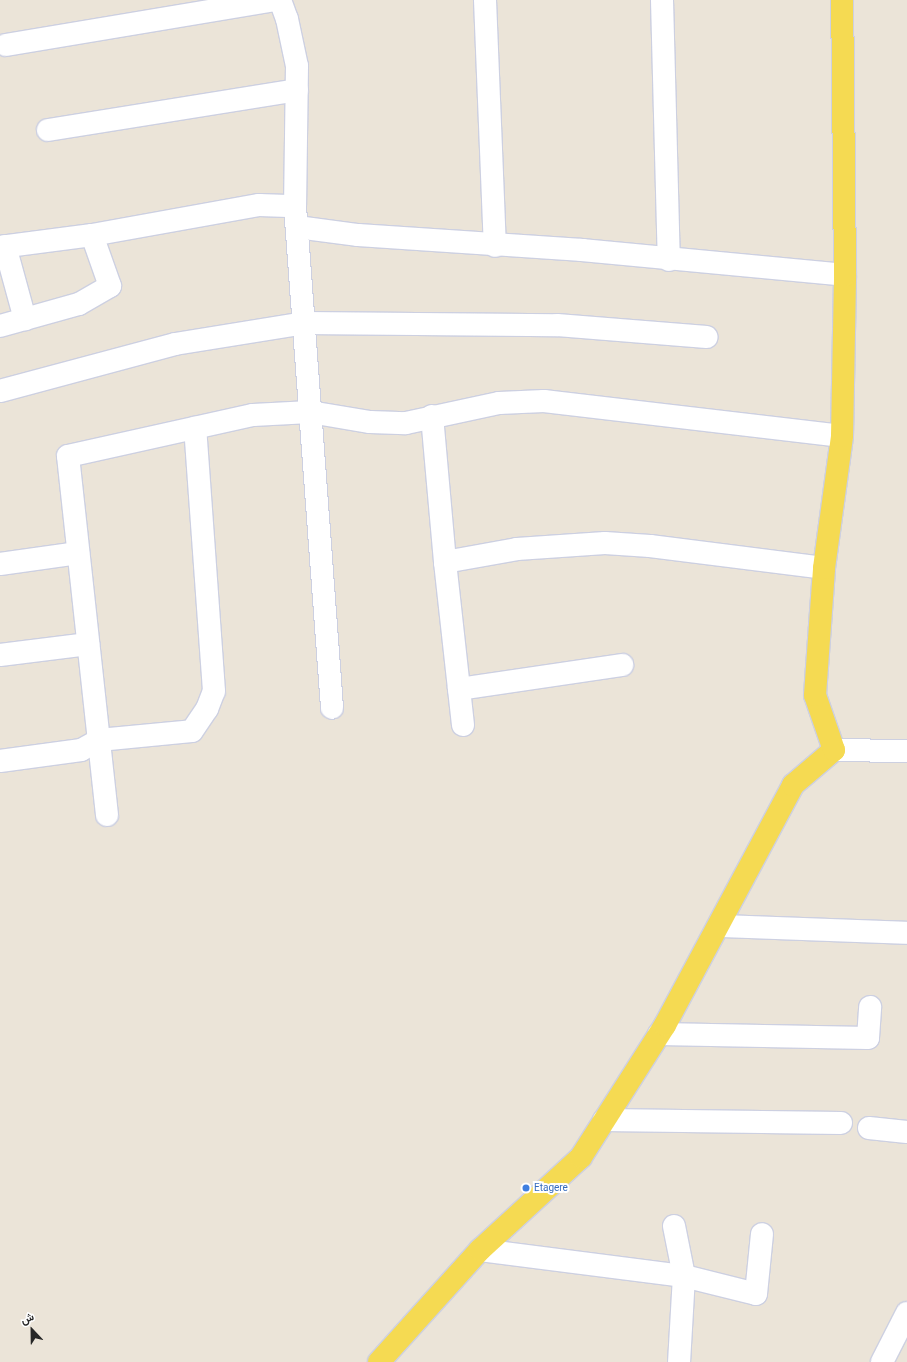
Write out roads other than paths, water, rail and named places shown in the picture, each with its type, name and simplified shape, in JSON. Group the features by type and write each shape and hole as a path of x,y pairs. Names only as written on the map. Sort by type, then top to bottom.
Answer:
{"main road":[{"path":"379,1362 480,1250 581,1157 659,1034 719,926 793,785 834,750 815,695 824,568 842,436 845,275 842,0"}],"street":[{"path":"6,45 275,0"},
{"path":"280,0 287,19 297,66 296,216 332,708"},
{"path":"485,0 496,246"},
{"path":"662,0 669,260"},
{"path":"48,130 297,90"},
{"path":"25,319 3,247 92,235 259,205 358,235 496,246 582,250 669,260 845,275"},
{"path":"0,326 79,304 110,286 92,235"},
{"path":"0,391 175,344 304,323 557,325 707,337"},
{"path":"107,815 68,456 253,415 310,412 370,422 406,423 432,416 499,403 544,401 842,436"},
{"path":"432,416 445,562 463,725"},
{"path":"0,761 80,750 99,740 192,731 207,709 214,691 195,428"},
{"path":"445,562 517,549 605,543 650,546 824,568"},
{"path":"0,564 78,553"},
{"path":"0,655 88,644"},
{"path":"459,689 622,665"},
{"path":"834,750 907,751"},
{"path":"719,926 907,932"},
{"path":"659,1034 868,1038 870,1007"},
{"path":"604,1120 841,1123"},
{"path":"869,1128 907,1132"},
{"path":"674,1226 684,1276 679,1362"},
{"path":"480,1250 684,1276 756,1294 762,1234"},
{"path":"882,1362 905,1318"}],"place":[{"name":"Etagere","path":"526,1188"}]}
